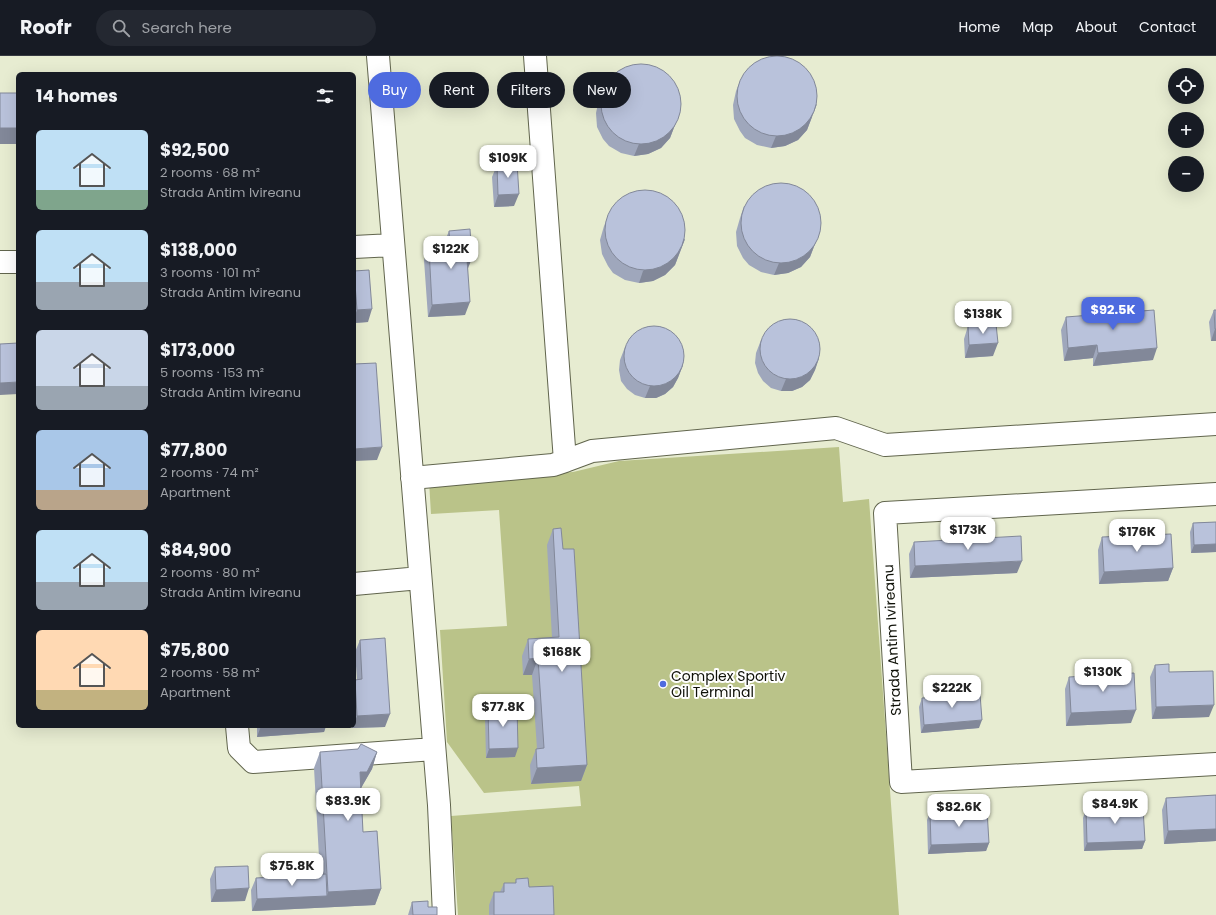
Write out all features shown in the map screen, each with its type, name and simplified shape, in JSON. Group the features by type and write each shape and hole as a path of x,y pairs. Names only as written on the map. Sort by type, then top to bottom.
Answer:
{"street":[{"path":"378,56 439,805 444,915"},
{"path":"535,56 565,461"},
{"path":"356,247 393,245"},
{"path":"0,262 16,262"},
{"path":"412,478 553,464 592,451 836,428 884,445 1216,424"},
{"name":"Strada Antim Ivireanu","path":"1216,494 885,513 901,782 1216,764"},
{"path":"356,584 420,578"},
{"path":"237,728 239,748 253,762 434,749"}],"green space":[{"name":"Complex Sportiv Oil Terminal","path":"839,447 843,502 869,499 899,915 458,915 451,816 581,806 579,786 484,793 447,742 440,630 507,626 499,510 431,514 429,481 573,472 619,461"}],"building":[{"path":"777,56 792,59 805,68 814,81 817,96 814,111 805,124 792,133 777,136 762,133 749,124 740,111 737,96 740,81 749,68 762,59"},
{"path":"633,65 649,65 663,71 674,82 680,96 680,112 674,126 663,137 649,143 633,143 619,137 608,126 602,112 602,108 631,108 631,72 618,72"},
{"path":"0,93 16,93 16,128 0,128"},
{"path":"517,163 519,194 498,195 497,165"},
{"path":"781,183 796,186 809,195 818,208 821,223 818,238 809,251 796,260 781,263 766,260 753,251 744,238 741,223 744,208 753,195 766,186"},
{"path":"645,190 660,193 673,202 682,215 685,230 682,245 673,258 660,267 645,270 630,267 617,258 608,245 605,230 608,215 617,202 630,193"},
{"path":"470,229 472,258 467,259 470,302 432,305 429,248 450,246 449,231"},
{"path":"369,270 372,309 357,310 356,271"},
{"path":"1154,310 1157,348 1098,353 1097,345 1068,348 1066,317"},
{"path":"1214,310 1216,310 1216,329 1215,329"},
{"path":"784,319 796,319 807,324 815,332 820,343 818,361 807,374 796,379 784,379 773,374 765,366 760,355 760,343 765,332 773,324"},
{"path":"996,324 998,343 969,345 968,326"},
{"path":"648,326 660,326 671,331 679,339 684,350 682,368 671,381 660,386 648,386 637,381 629,373 624,362 624,350 629,339 637,331"},
{"path":"16,343 16,382 0,383 0,344"},
{"path":"376,363 382,447 356,449 356,364"},
{"path":"1216,522 1216,544 1194,545 1193,523"},
{"path":"561,528 563,549 574,549 587,765 537,768 536,749 544,748 538,658 529,659 528,639 559,637 553,529"},
{"path":"1171,534 1173,568 1104,572 1102,537"},
{"path":"1021,536 1022,561 915,566 914,542"},
{"path":"385,638 390,714 357,716 356,680 362,679 360,640"},
{"path":"1169,664 1169,672 1213,671 1214,705 1156,707 1155,665"},
{"path":"1134,673 1136,710 1071,713 1069,677"},
{"path":"980,694 982,720 924,725 922,698"},
{"path":"517,707 518,748 489,749 488,708"},
{"path":"361,744 377,752 367,772 360,772 363,832 377,831 381,889 328,892 320,752 358,749"},
{"path":"1216,795 1216,829 1168,831 1166,798"},
{"path":"1143,808 1145,841 1087,843 1086,809"},
{"path":"987,810 989,843 931,845 930,812"},
{"path":"248,866 249,888 216,890 215,867"},
{"path":"326,874 327,896 257,899 256,878"},
{"path":"528,878 529,887 553,886 554,915 494,915 494,892 504,892 504,883 516,883 516,879"},
{"path":"428,901 428,907 437,907 437,915 413,915 412,902"}],"place":[{"name":"Complex Sportiv Oil Terminal","path":"663,684"}]}
